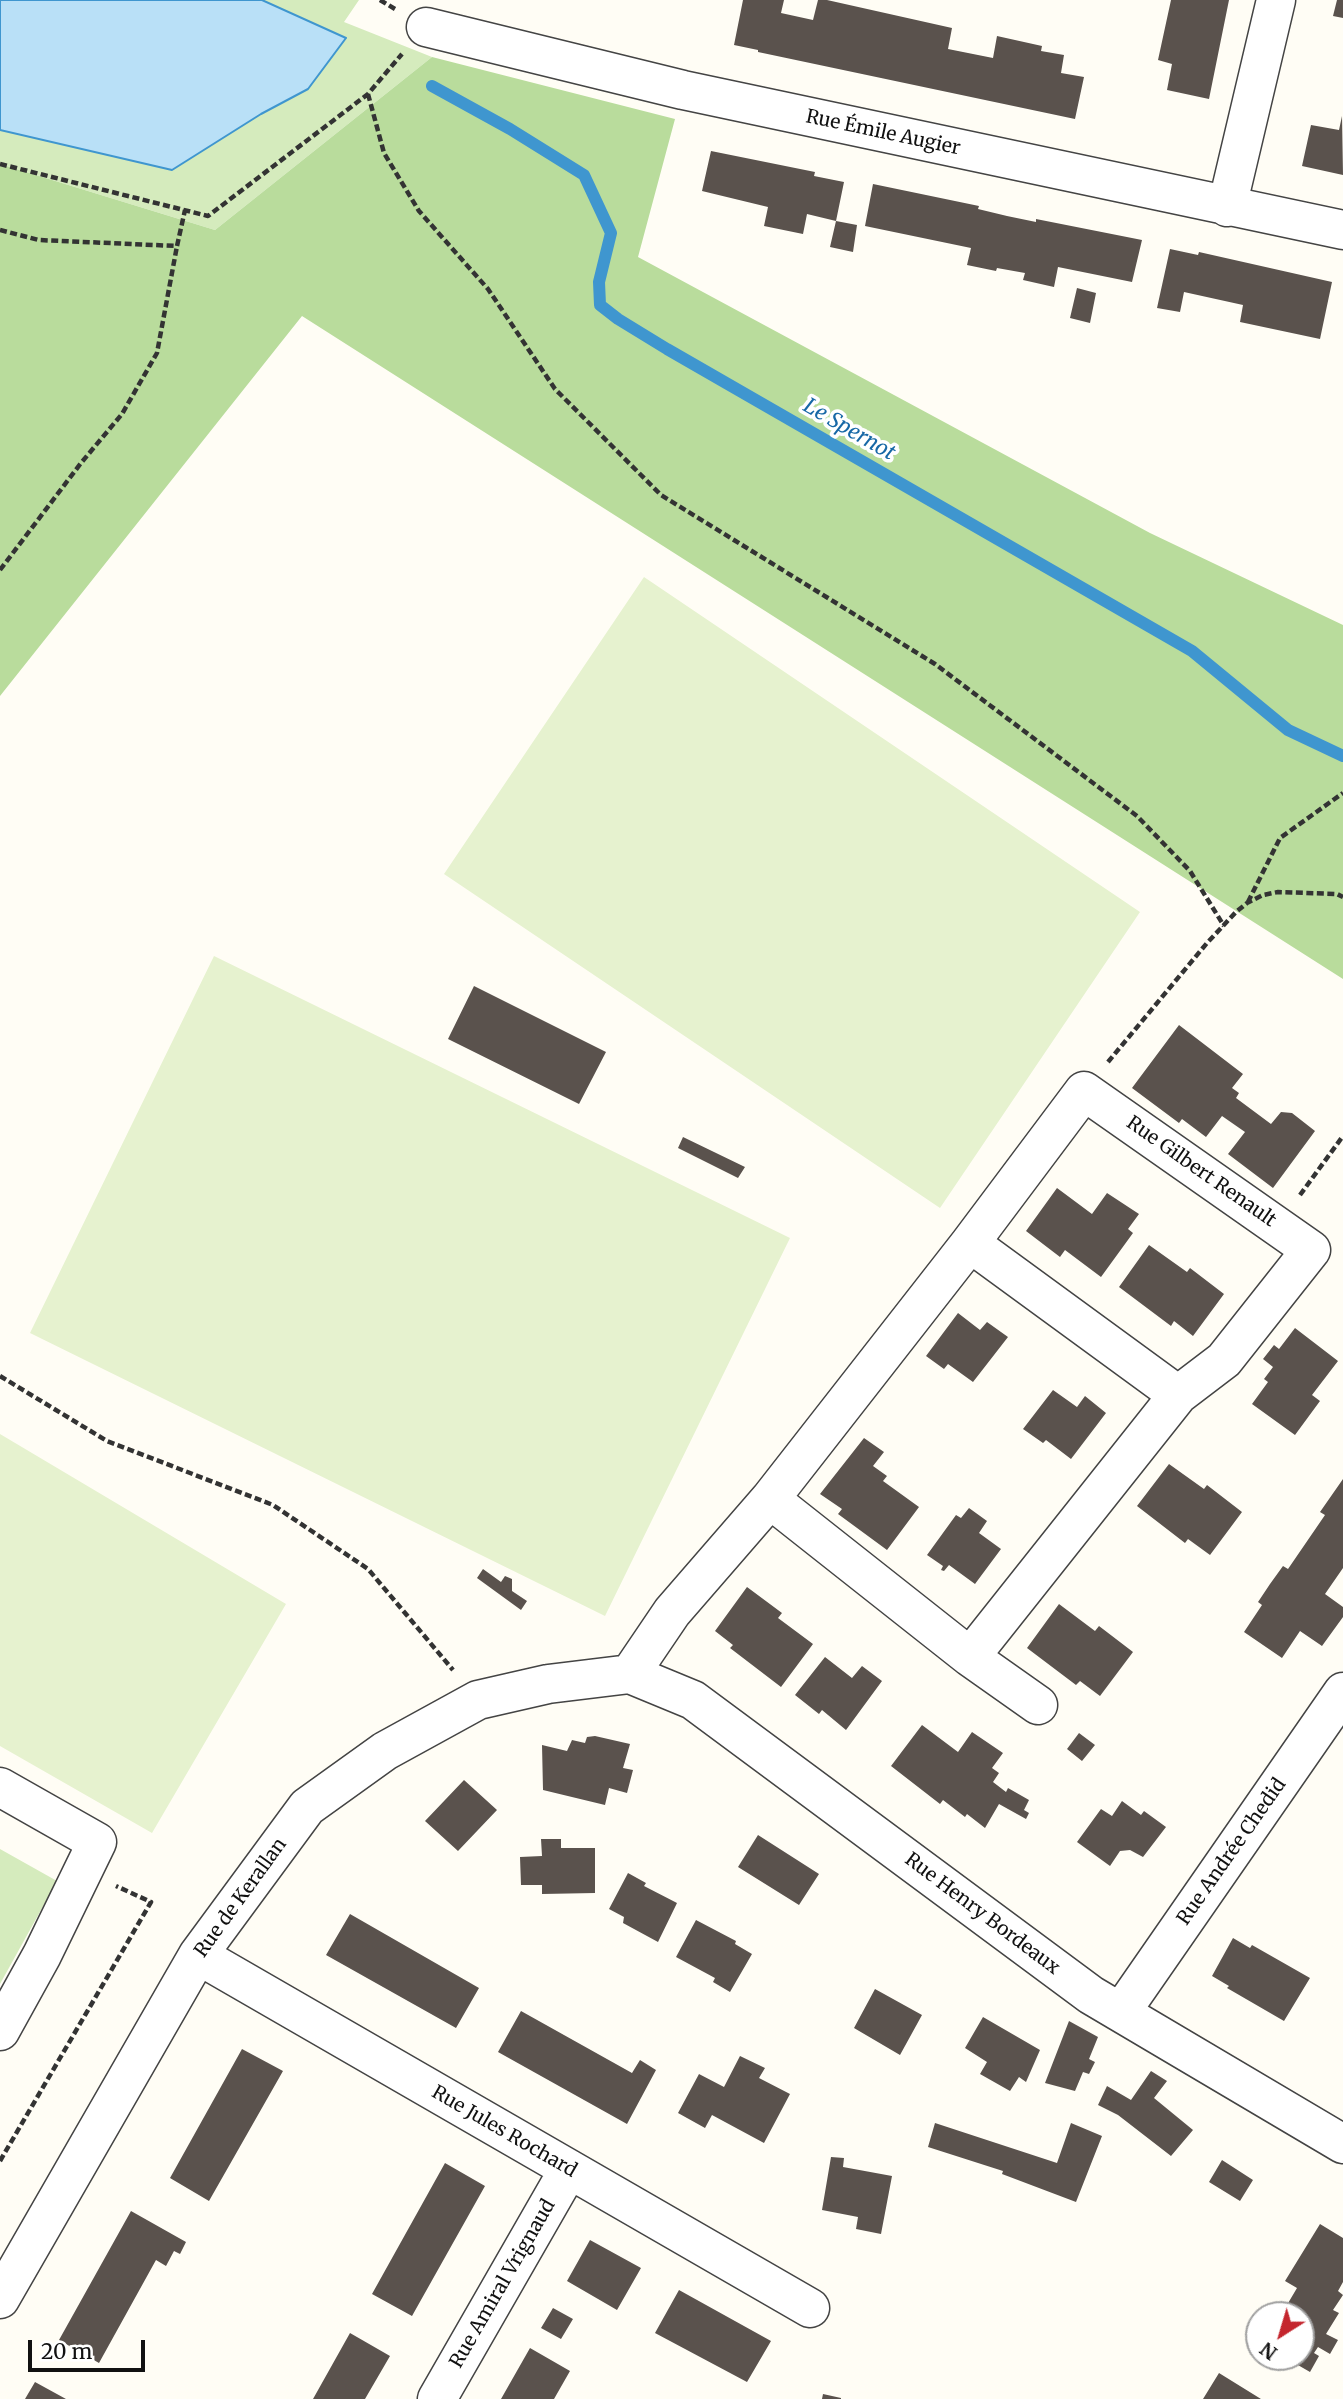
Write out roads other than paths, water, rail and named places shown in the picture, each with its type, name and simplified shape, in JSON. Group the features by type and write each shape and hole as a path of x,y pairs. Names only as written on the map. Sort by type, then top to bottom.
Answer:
{"street":[{"path":"1227,207 1276,0"},
{"name":"Rue Émile Augier","path":"426,27 683,90 1343,230"},
{"name":"Rue Gilbert Renault","path":"970,1243 1084,1091 1311,1250 1224,1360 1178,1395 970,1657"},
{"path":"630,1674 672,1612 770,1499 970,1243 1178,1395"},
{"path":"770,1499 970,1657 1038,1705"},
{"name":"Rue de Kerallan","path":"0,2299 198,1955 307,1807 385,1751 478,1700 548,1684 630,1674"},
{"name":"Rue Henry Bordeaux","path":"630,1674 693,1700 1091,1995 1343,2144"},
{"name":"Rue Andrée Chedid","path":"1121,2012 1343,1692"},
{"path":"0,1787 97,1842 42,1955 0,2031"},
{"name":"Rue Jules Rochard","path":"198,1955 810,2308"},
{"name":"Rue Amiral Vrignaud","path":"437,2399 569,2169"}],"water":[{"path":"0,0 262,0 346,38 308,89 261,114 172,170 0,130"}],"waterway":[{"name":"Le Spernot","path":"432,86 510,129 584,175 611,233 599,282 600,305 618,319 1192,651 1288,730 1343,756"}]}
